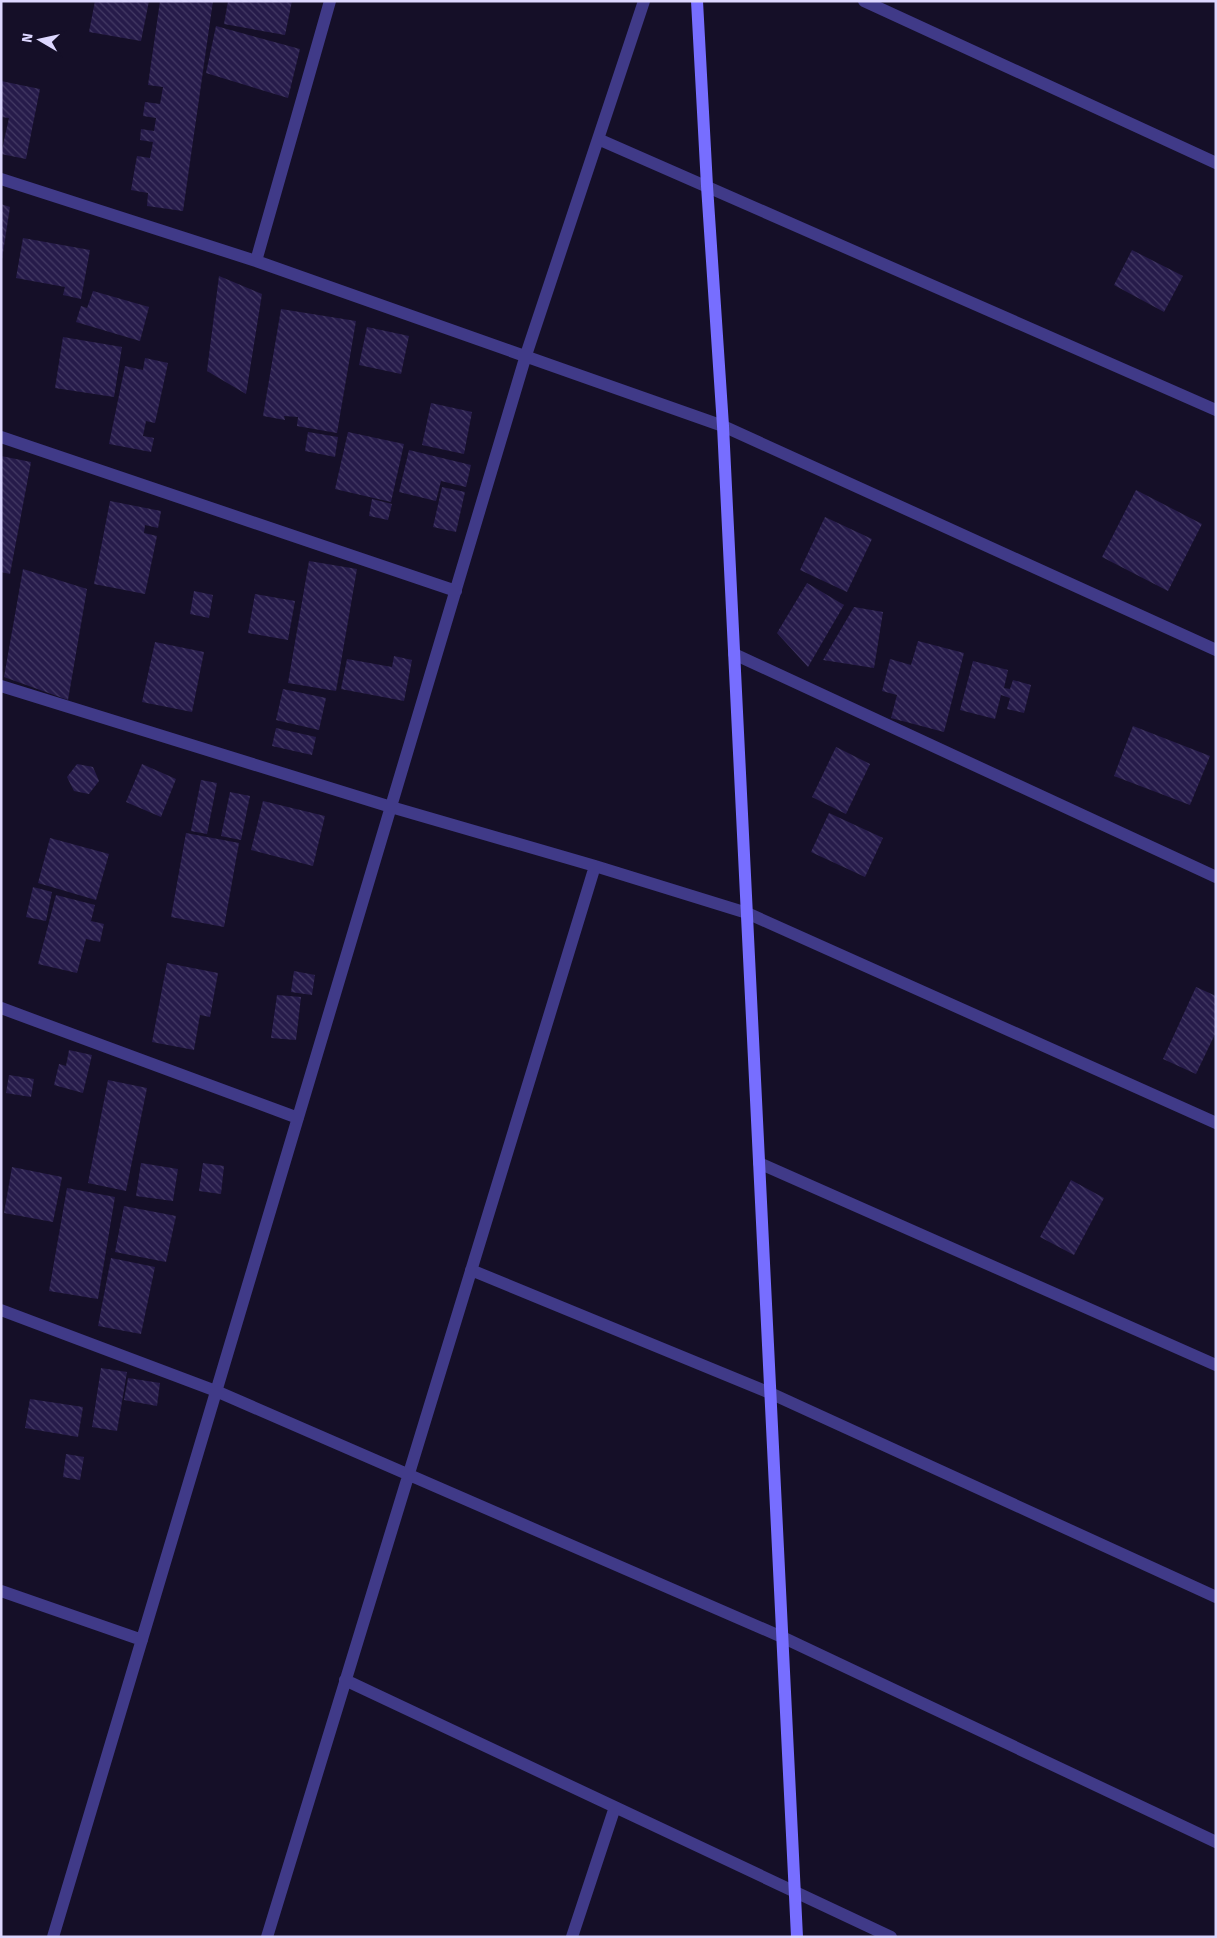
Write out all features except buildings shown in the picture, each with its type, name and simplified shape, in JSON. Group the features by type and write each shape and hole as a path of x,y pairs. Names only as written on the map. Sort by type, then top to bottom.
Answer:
{"street":[{"path":"256,261 330,1"},
{"path":"53,1937 526,356 644,1"},
{"path":"697,1 723,426 797,1937"},
{"path":"864,1 1216,163"},
{"path":"598,139 1216,410"},
{"path":"1,179 256,261 723,426 1216,650"},
{"path":"1,437 456,591"},
{"path":"734,654 1216,877"},
{"path":"1,686 391,807 595,866 747,913 1216,1123"},
{"path":"267,1937 595,866"},
{"path":"1,1008 298,1118"},
{"path":"759,1163 1216,1365"},
{"path":"472,1270 770,1393 1216,1597"},
{"path":"1,1310 216,1391 782,1638 1216,1842"},
{"path":"1,1591 142,1640"},
{"path":"345,1680 891,1937"},
{"path":"572,1937 615,1807"}]}
